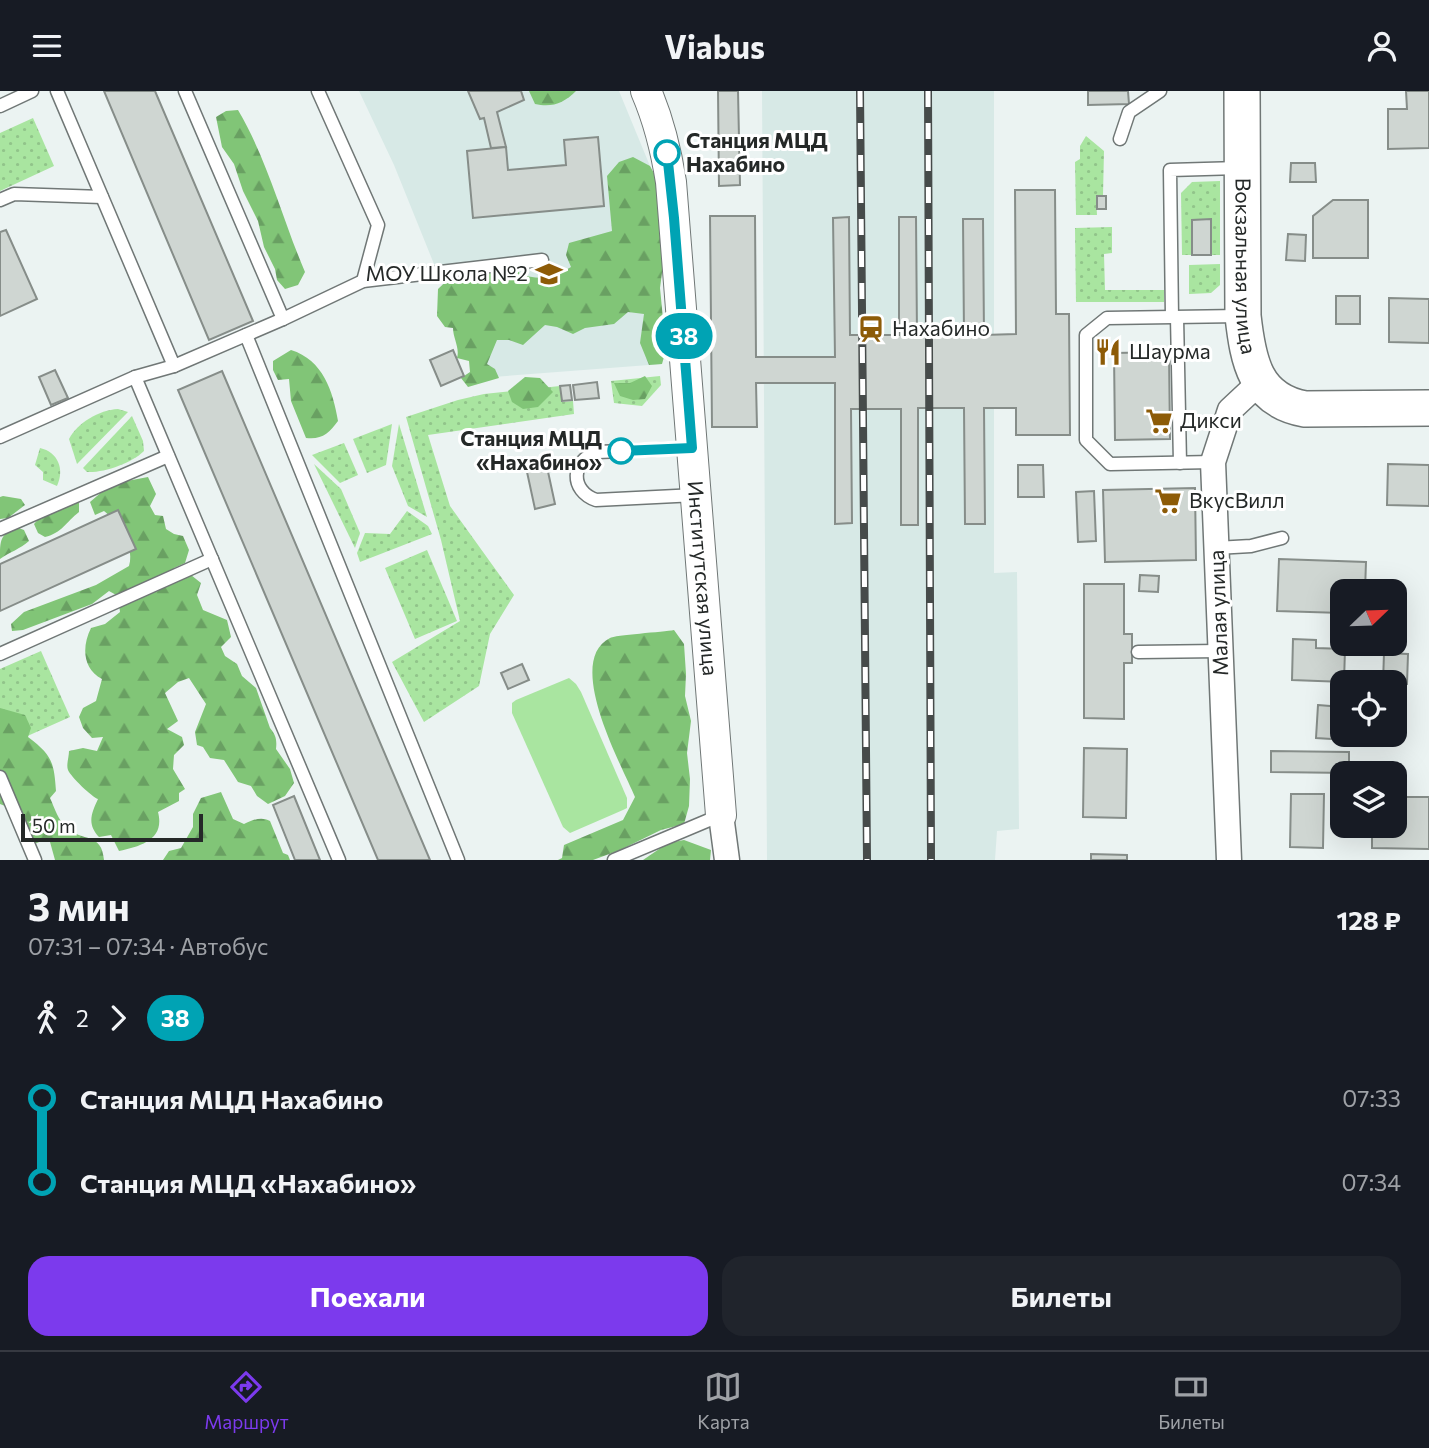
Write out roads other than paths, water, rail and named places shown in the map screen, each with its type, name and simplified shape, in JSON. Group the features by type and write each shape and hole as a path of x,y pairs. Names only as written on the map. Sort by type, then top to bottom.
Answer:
{"main road":[{"name":"Вокзальная улица","path":"1242,91 1243,316 1247,349 1260,381 1286,406 1305,409 1429,408"}],"street":[{"name":"Институтская улица","path":"646,91 657,116 671,182 721,815 727,860"},
{"name":"Малая улица","path":"1229,860 1213,462 1230,410 1260,381"}],"lane":[{"path":"0,106 32,91"},
{"path":"57,91 174,366"},
{"path":"185,91 283,320"},
{"path":"318,91 378,225 363,281"},
{"path":"1120,139 1129,112 1160,91"},
{"path":"1180,463 1170,170 1242,168"},
{"path":"0,200 14,194 102,197"},
{"path":"0,437 135,376 174,366 283,320 363,281 542,260"},
{"path":"1213,462 1110,464 1086,440 1086,335 1107,318 1243,316"},
{"path":"246,335 458,860"},
{"path":"135,376 339,860"},
{"path":"692,448 598,452 584,458 576,472 576,479 583,493 596,500 696,495"},
{"path":"0,530 168,456"},
{"path":"1216,548 1251,546 1282,538"},
{"path":"0,654 212,559"},
{"path":"1138,652 1220,651"},
{"path":"0,777 35,860"},
{"path":"614,860 721,815"}],"railway":[{"path":"860,91 867,860"},
{"path":"928,91 931,860"}],"place":[{"name":"Станция МЦД Нахабино","path":"667,153"},
{"name":"МОУ Школа №2","path":"549,274"},
{"name":"Нахабино","path":"871,329"},
{"name":"Шаурма","path":"1108,352"},
{"name":"Дикси","path":"1159,421"},
{"name":"Станция МЦД «Нахабино»","path":"621,451"},
{"name":"ВкусВилл","path":"1168,501"}]}
